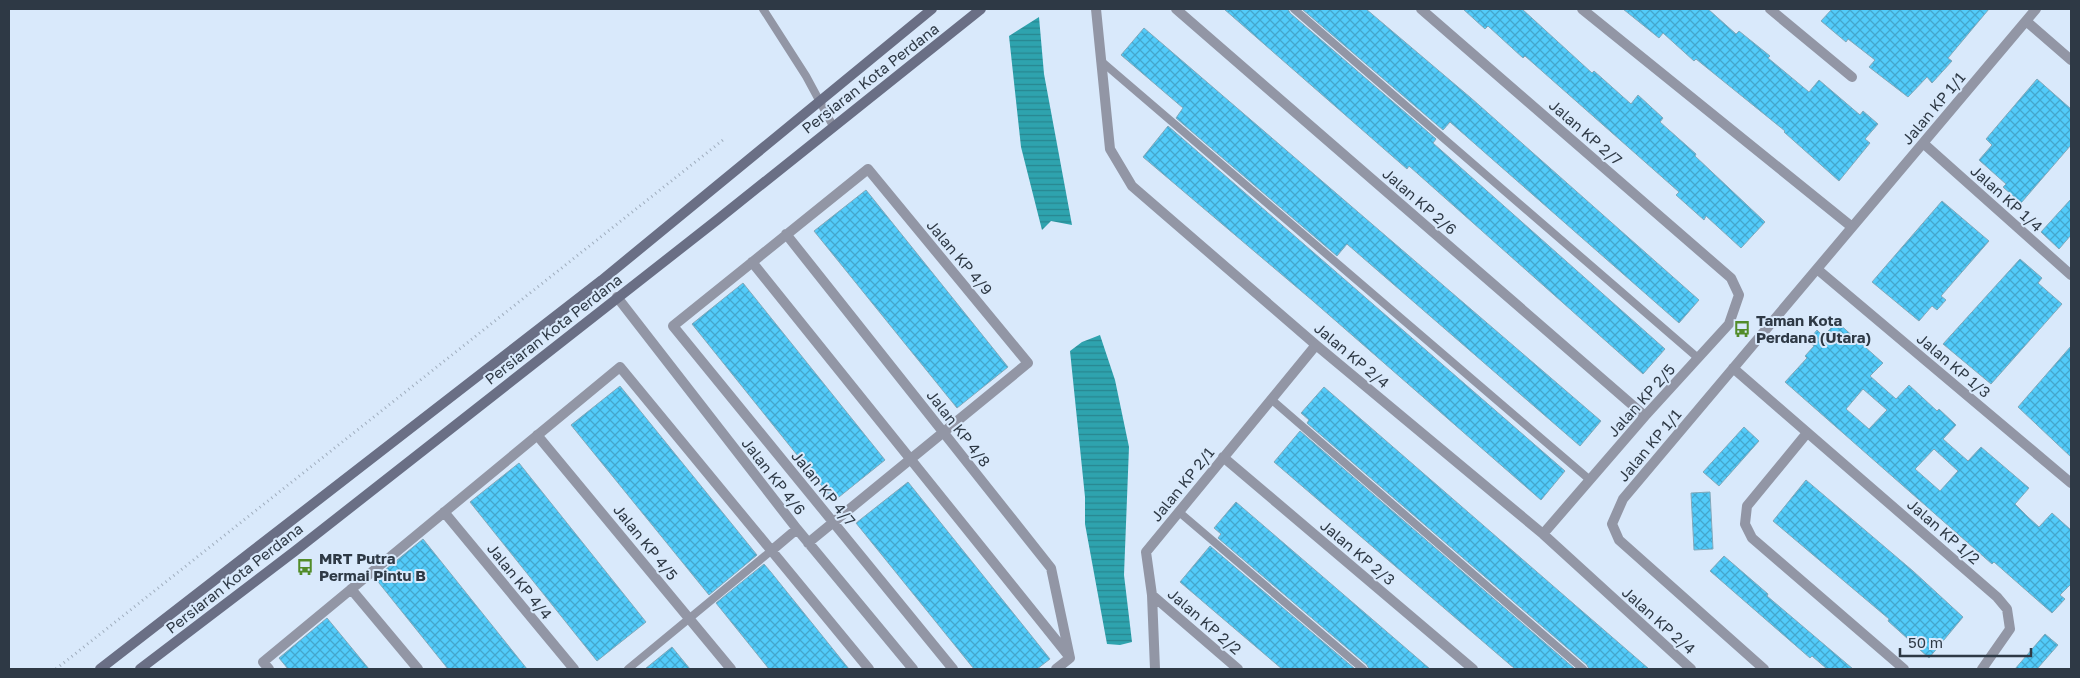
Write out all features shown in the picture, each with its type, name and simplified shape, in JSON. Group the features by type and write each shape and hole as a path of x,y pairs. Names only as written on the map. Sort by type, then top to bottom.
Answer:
{"street":[{"name":"Persiaran Kota Perdana","path":"100,669 602,280 932,9"},
{"name":"Persiaran Kota Perdana","path":"140,669 295,551 717,220 981,9"},
{"name":"Jalan KP 2/4","path":"1096,9 1110,149 1132,186 1316,344 1543,534 1691,669"},
{"name":"Jalan KP 2/6","path":"1176,9 1645,416"},
{"name":"Jalan KP 2/7","path":"1421,9 1731,278"},
{"path":"1582,9 1852,227"},
{"path":"1770,9 1852,77"},
{"name":"Jalan KP 1/1","path":"1764,669 1619,540 1612,524 1623,499 2036,9"},
{"path":"2026,20 2071,60"},
{"name":"Jalan KP 1/4","path":"1923,143 2071,275"},
{"name":"Jalan KP 4/9","path":"786,234 868,169 1028,363 943,433"},
{"path":"786,234 752,262 1070,658 1056,669"},
{"name":"Jalan KP 4/8","path":"786,234 1051,568 1070,658"},
{"name":"Jalan KP 4/7","path":"752,262 673,326 953,669"},
{"name":"Jalan KP 1/3","path":"1817,269 2071,483"},
{"name":"Jalan KP 2/5","path":"1543,534 1645,416 1729,324 1739,296 1731,278"},
{"name":"Jalan KP 4/6","path":"617,297 797,530 913,669"},
{"name":"Jalan KP 2/1","path":"1155,669 1152,595 1146,552 1316,344"},
{"path":"266,666 351,589 620,367 869,669"},
{"name":"Jalan KP 1/2","path":"1733,368 1997,597 2007,609 2010,629 1982,669"},
{"path":"808,543 943,433"},
{"path":"1807,433 1747,506 1745,524 1752,538 1904,669"},
{"name":"Jalan KP 4/5","path":"537,435 731,669"},
{"name":"Jalan KP 2/3","path":"1223,458 1473,669"},
{"name":"Jalan KP 4/4","path":"444,512 574,669"},
{"path":"771,551 797,530"},
{"path":"351,589 418,669"},
{"name":"Jalan KP 2/2","path":"1152,595 1238,669"}],"lane":[{"path":"763,9 806,76 833,126"},
{"path":"1294,9 1698,358"},
{"path":"1101,61 1590,480"},
{"path":"1272,400 1583,669"},
{"path":"1179,512 1363,669"},
{"path":"628,669 771,551"}],"path":[{"path":"56,669 723,140"}],"water":[{"path":"1039,17 1044,74 1072,225 1051,221 1042,230 1021,147 1009,36"},
{"path":"1100,335 1115,380 1129,447 1124,575 1132,642 1120,645 1107,644 1085,524 1085,497 1070,351 1082,342"}],"building":[{"path":"1224,9 1288,9 1290,13 1436,139 1433,143 1665,349 1643,374 1409,166 1407,169"},
{"path":"1302,9 1366,9 1471,98 1699,300 1679,323 1450,122 1443,130"},
{"path":"1463,9 1522,9 1592,73 1594,71 1631,104 1638,95 1663,118 1660,122 1696,154 1695,156 1765,222 1741,248 1706,216 1704,220 1676,195 1679,192 1525,56 1523,58 1488,26 1485,29"},
{"path":"1623,9 1708,9 1736,34 1739,31 1770,56 1768,58 1809,92 1819,80 1860,115 1863,111 1878,124 1865,139 1870,143 1839,181 1785,131 1696,59 1694,61 1663,33 1659,38"},
{"path":"1832,9 1989,9 1948,58 1952,61 1932,83 1927,77 1908,97 1869,67 1875,60 1848,39 1846,42 1821,21"},
{"path":"1144,28 1601,421 1580,446 1347,244 1337,256 1176,118 1183,108 1121,55"},
{"path":"2037,79 2071,109 2071,145 2021,203 2003,187 2006,184 1979,160 1992,145 1986,139"},
{"path":"1168,126 1565,471 1541,500 1313,301 1143,157"},
{"path":"866,190 1008,367 957,408 814,231"},
{"path":"2071,199 2071,235 2059,249 2041,232"},
{"path":"1942,201 1989,241 1941,296 1946,300 1937,310 1932,306 1919,321 1872,282"},
{"path":"2020,259 2042,278 2038,283 2062,304 1991,384 1943,344"},
{"path":"743,283 885,460 834,501 692,324"},
{"path":"1837,322 1883,363 1870,376 1896,399 1909,385 1937,411 1939,409 1956,425 1943,439 1968,461 1981,447 2029,488 2015,504 2039,527 2052,513 2071,530 2071,584 2060,595 2065,599 2052,613 1994,562 1992,564 1785,382 1807,358 1805,356 1814,346 1808,341 1817,330 1823,336","holes":["1863,389 1887,410 1869,429 1846,409","1934,449 1958,471 1940,491 1915,469"]},
{"path":"2071,346 2071,457 2018,407"},
{"path":"620,386 757,555 709,595 571,425"},
{"path":"1324,387 1649,669 1589,669 1587,665 1307,423 1309,420 1301,413"},
{"path":"1744,427 1759,441 1719,486 1703,472"},
{"path":"1300,431 1575,669 1515,669 1274,462"},
{"path":"519,463 646,622 597,661 470,502"},
{"path":"1806,480 1913,571 1963,617 1929,658 1888,621 1889,619 1773,521"},
{"path":"908,482 1050,659 1037,669 974,669 856,523"},
{"path":"1710,492 1713,549 1694,550 1691,493"},
{"path":"1236,502 1430,669 1369,669 1367,665 1218,538 1221,534 1214,528"},
{"path":"423,539 527,669 448,669 375,578"},
{"path":"1210,546 1355,669 1282,669 1180,582"},
{"path":"1724,556 1768,594 1767,596 1853,669 1827,669 1812,656 1810,658 1710,571"},
{"path":"764,564 849,669 769,669 716,603"},
{"path":"327,618 369,669 288,669 279,658"},
{"path":"2045,634 2058,645 2037,669 2015,669"},
{"path":"672,647 690,669 645,669"}],"place":[{"name":"Taman Kota Perdana (Utara)","path":"1742,329"},
{"name":"MRT Putra Permai Pintu B","path":"305,567"}]}
